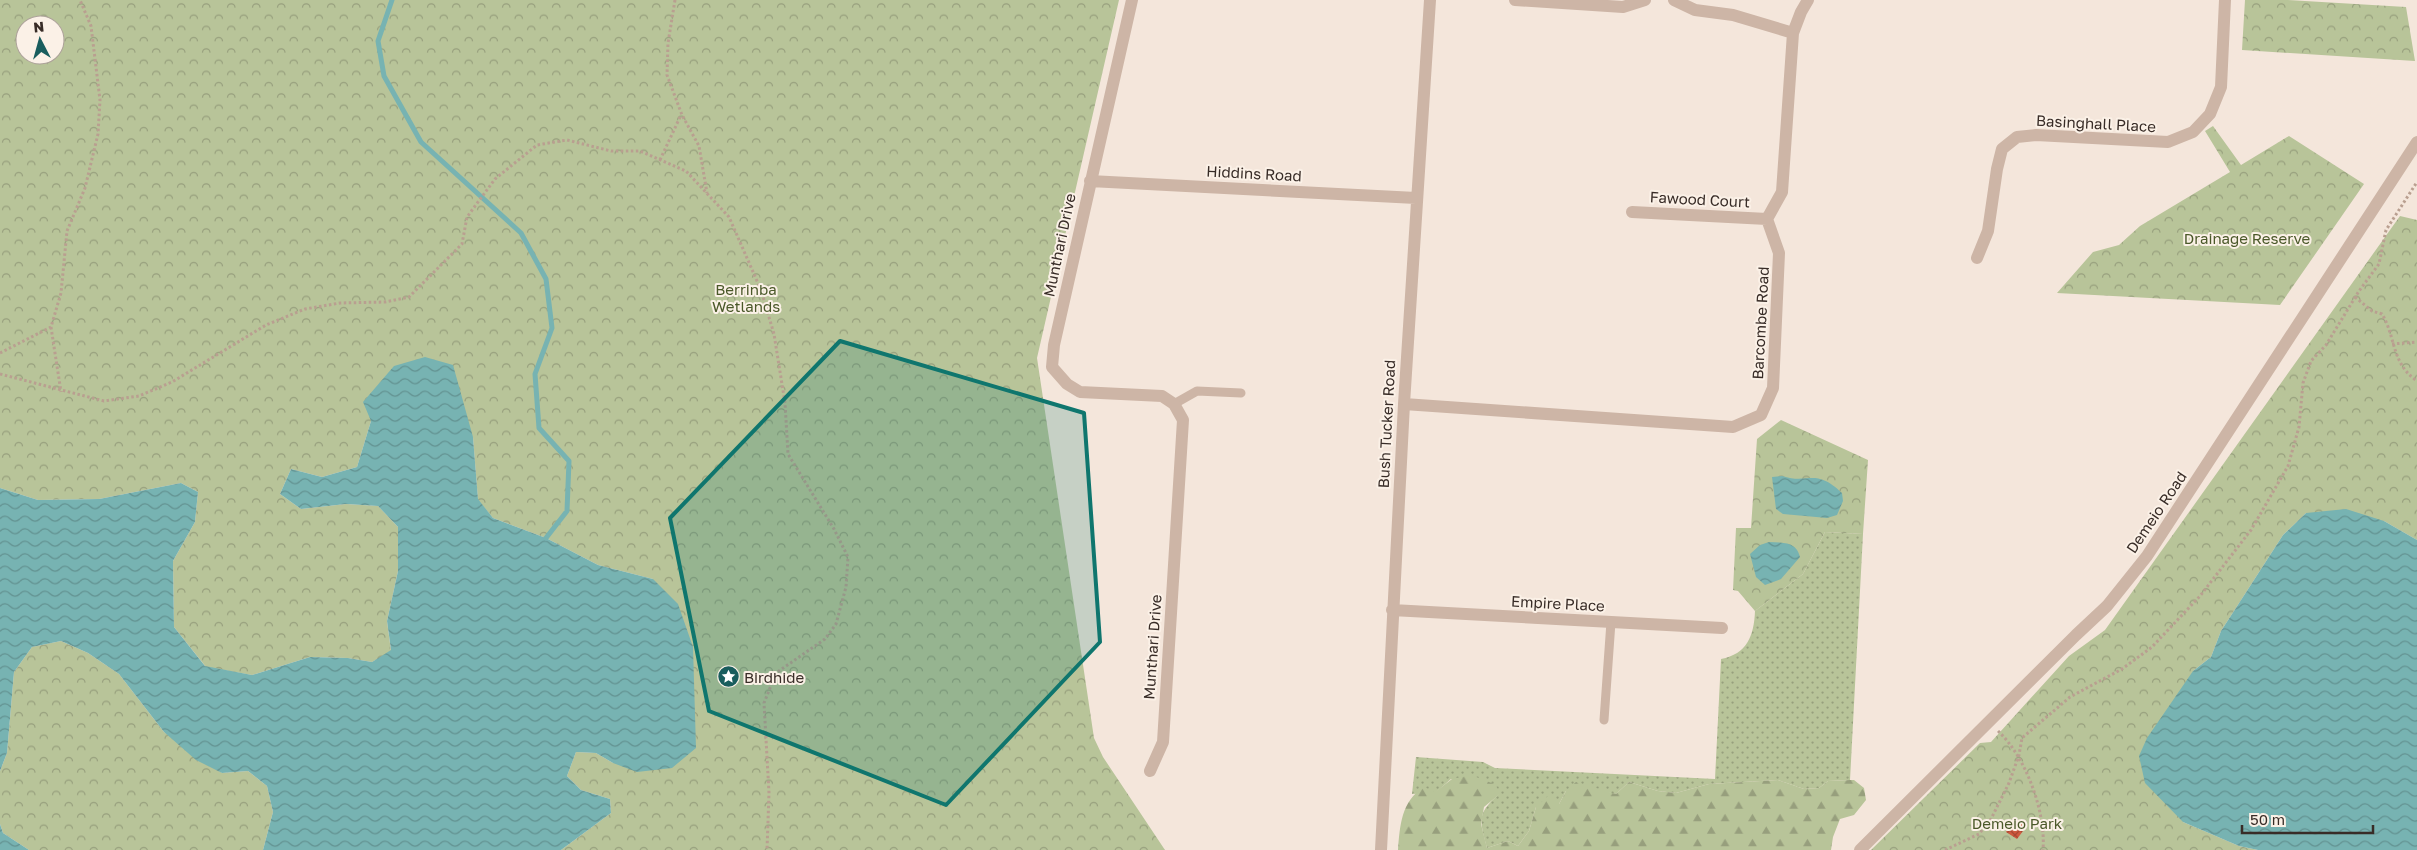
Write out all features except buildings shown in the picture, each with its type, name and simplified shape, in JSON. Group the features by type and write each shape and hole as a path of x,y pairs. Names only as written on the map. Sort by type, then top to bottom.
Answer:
{"street":[{"name":"Munthari Drive","path":"1132,0 1054,345 1052,367 1066,384 1080,392 1162,396 1174,404 1183,420 1162,742 1150,771"},
{"name":"Bush Tucker Road","path":"1381,850 1392,610 1416,198 1430,0"},
{"path":"1515,0 1624,7 1646,0"},
{"path":"1674,0 1695,10 1733,15 1793,33"},
{"path":"1767,219 1782,192 1793,33 1808,0"},
{"name":"Basinghall Place","path":"1977,258 1988,231 2002,148 2017,137 2036,135 2168,142 2194,132 2210,114 2221,87 2225,0"},
{"name":"Demeio Road","path":"1860,850 2107,606 2146,556 2417,142"},
{"name":"Hiddins Road","path":"1090,181 1416,198"},
{"name":"Fawood Court","path":"1632,212 1767,219"},
{"name":"Barcombe Road","path":"1404,404 1733,426 1761,414 1773,388 1779,253 1767,219"},
{"name":"Empire Place","path":"1392,610 1722,628"}],"lane":[{"path":"1174,404 1197,391 1241,393"},
{"path":"1604,720 1611,622"}],"path":[{"path":"61,392 51,327 61,292 67,231 85,188 98,134 100,100 91,26 80,0"},
{"path":"675,0 668,43 667,75 682,115 699,146 707,193"},
{"path":"660,160 682,115"},
{"path":"0,374 61,392 104,401 139,396 172,382 266,325 305,310 340,303 385,302 409,297 462,244 468,217 495,179 537,145 566,140 611,151 640,151 686,171 729,217 761,290 774,334 785,403 788,454 834,529 848,557 846,587 836,624 825,639 776,673 764,703 769,793 766,850"},
{"path":"1945,850 1979,834 1998,805 2019,755 2022,738 2070,697 2122,669 2152,647 2200,596 2251,530 2291,458 2299,427 2303,384 2311,361 2326,345 2355,297 2379,264 2386,230 2417,182"},
{"path":"2355,297 2372,311 2382,314 2401,366 2417,381"},
{"path":"0,353 51,327"},
{"path":"2392,344 2417,342"},
{"path":"1988,722 2012,743 2019,755 2042,817 2043,850"}],"highlighted area":[{"path":"840,341 1084,413 1100,642 946,805 709,711 670,518"}],"green space":[{"name":"Berrinba Wetlands","path":"0,0 1119,0 1037,358 1094,738 1103,757 1165,850 561,850 611,813 610,799 581,790 567,776 576,752 596,753 613,763 653,579 598,565 546,538 493,518 478,500 473,437 371,421 357,467 322,477 291,469 280,494 301,509 346,504 378,506 398,527 398,571 387,621 391,651 372,662 348,658 310,657 252,675 206,667 174,627 173,561 195,522 198,492 181,483 99,499 38,500 0,488"},
{"path":"2245,0 2288,0 2406,7 2415,61 2242,50"},
{"name":"Drainage Reserve","path":"2213,126 2241,165 2289,136 2364,184 2280,305 2057,293 2093,252 2119,245 2140,226 2230,172 2205,131"},
{"name":"Demeio Park","path":"2400,216 2417,220 2417,540 2384,521 2306,513 2283,535 2221,631 2211,657 2193,671 2183,822 2239,846 2258,850 1871,850 1980,743 1991,742 2069,656 2105,630"},
{"path":"1781,420 1868,460 1863,534 1825,532 1803,574 1755,611 1738,591 1733,590 1736,528 1751,528 1757,439"},
{"path":"1825,532 1863,534 1850,780 1828,781 1819,788 1804,789 1778,780 1709,784 1676,793 1658,791 1629,782 1616,794 1597,790 1566,791 1559,804 1536,807 1529,831 1518,846 1508,841 1487,848 1482,830 1482,817 1487,806 1500,793 1451,779 1435,793 1412,794 1416,757 1483,762 1495,768 1715,779 1721,659 1730,657 1743,648 1751,636 1755,611 1803,574"},
{"path":"61,641 88,653 119,674 164,732 222,773 248,771 267,786 273,812 263,850 29,850 3,833 0,824 0,771 7,753 14,672 32,647"},
{"path":"1471,775 1494,784 1501,793 1484,807 1481,824 1487,848 1508,841 1518,846 1529,831 1536,807 1549,795 1559,804 1566,791 1576,782 1616,794 1629,782 1658,791 1676,793 1709,784 1778,780 1804,789 1819,788 1828,781 1854,780 1864,788 1866,800 1854,815 1840,819 1833,837 1831,850 1398,850 1403,815 1416,793 1424,787 1435,792 1452,779"}],"water":[{"path":"425,357 453,365 473,437 478,499 493,518 546,538 598,565 653,579 678,604 693,647 696,748 672,768 637,772 613,763 596,753 576,752 567,776 581,790 610,799 611,813 561,850 263,850 273,812 267,786 248,771 222,773 196,760 164,732 119,674 88,653 61,641 32,647 14,672 7,753 0,771 0,488 38,500 99,499 181,483 198,492 195,522 173,561 174,627 205,666 252,675 310,657 348,658 372,662 391,650 387,621 398,571 398,527 378,506 346,504 301,509 280,494 291,469 322,477 357,467 371,421 363,402 394,366"},
{"path":"1782,476 1799,479 1818,479 1832,485 1842,493 1843,501 1837,515 1827,518 1783,514 1776,509 1772,477"},
{"path":"2346,509 2384,521 2417,540 2417,850 2258,850 2239,846 2183,822 2145,783 2139,756 2147,738 2193,671 2211,657 2221,631 2283,535 2306,513"},
{"path":"1769,542 1792,545 1800,557 1781,579 1765,585 1756,577 1750,554 1760,545"},
{"path":"0,824 3,833 29,850 0,850"}],"waterway":[{"path":"392,0 378,41 384,76 421,142 521,233 546,279 552,328 535,374 539,428 569,461 567,511 546,538"}],"place":[{"name":"Birdhide","path":"728,677"}]}
